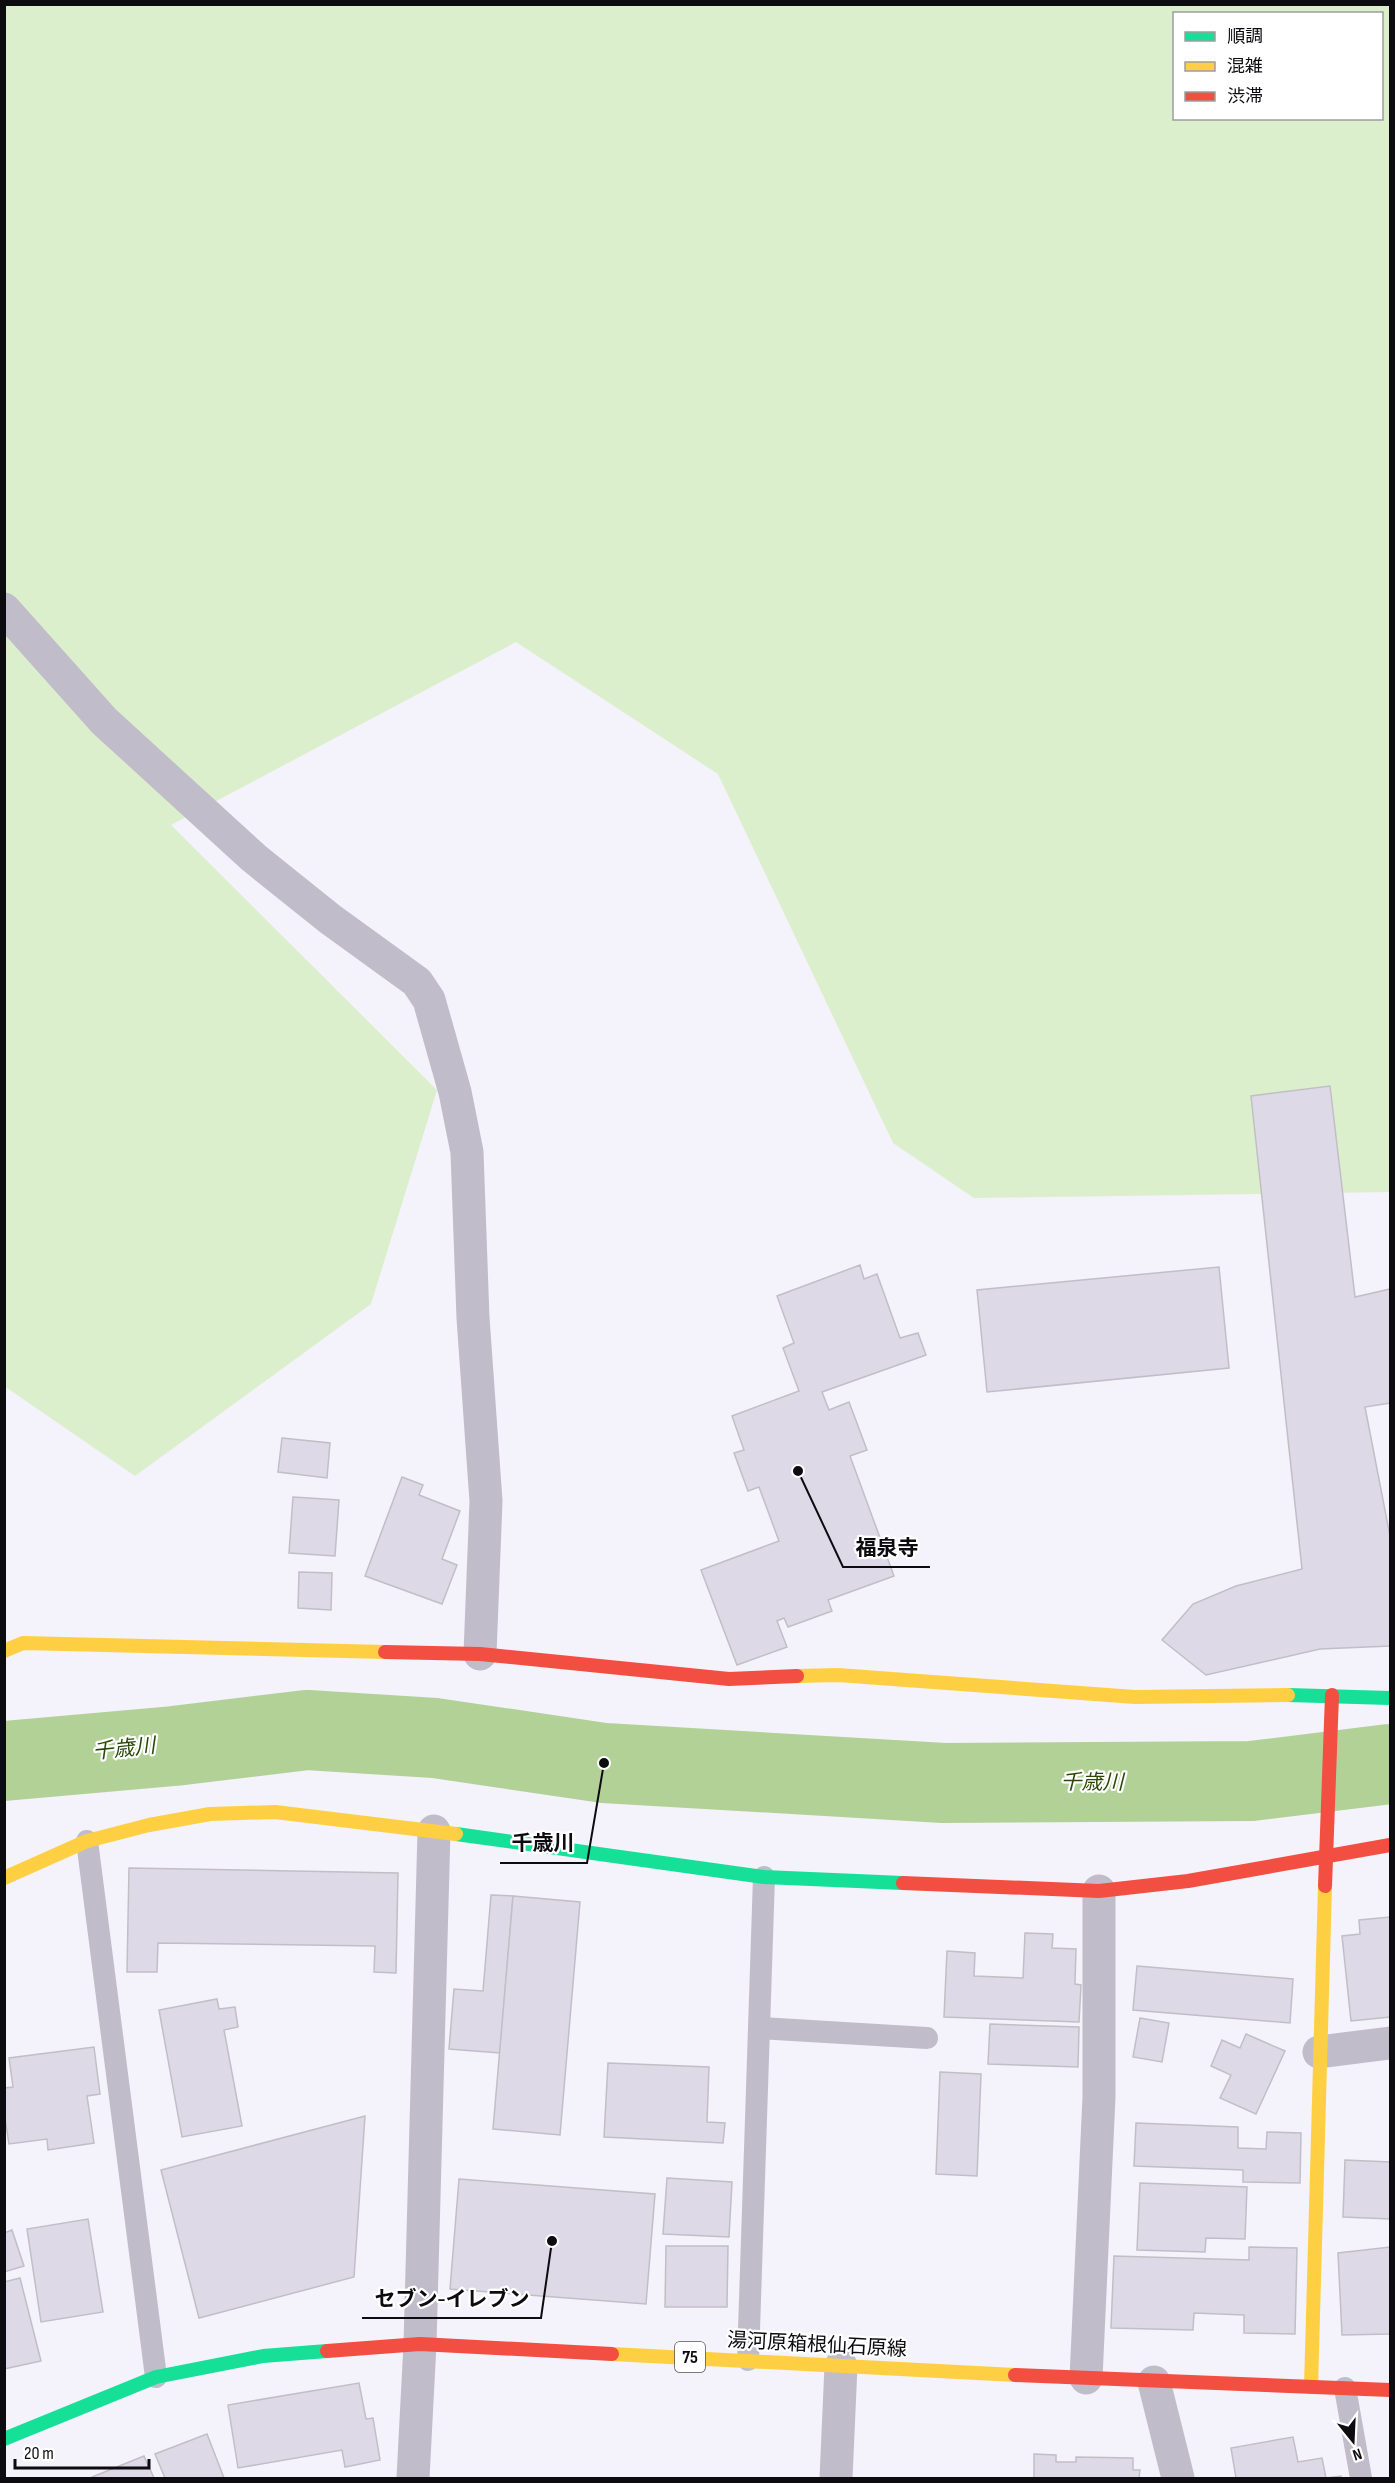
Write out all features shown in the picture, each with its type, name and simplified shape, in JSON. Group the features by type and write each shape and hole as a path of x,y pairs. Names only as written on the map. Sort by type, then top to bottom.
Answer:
{"street":[{"path":"4,609 104,721 254,858 330,919 417,982 429,1000 455,1092 467,1152 473,1317 486,1501 480,1654"},
{"path":"4,1651 23,1643 480,1654 729,1679 838,1675 1136,1697 1332,1695 1390,1698"},
{"path":"1311,2387 1319,2052 1332,1695"},
{"path":"4,1878 87,1841 149,1825 210,1815 264,1813 434,1831 764,1877 1099,1891 1188,1881 1390,1845"},
{"path":"413,2478 420,2344 434,1831"},
{"path":"1086,2378 1099,2097 1099,1891"},
{"path":"1319,2052 1390,2043"},
{"name":"湯河原箱根仙石原線","path":"4,2439 156,2377 263,2356 420,2344 1154,2382 1390,2390"},
{"path":"836,2478 841,2366"},
{"path":"1154,2382 1178,2478"}],"lane":[{"path":"87,1841 156,2377"},
{"path":"748,2360 764,1877"},
{"path":"760,2028 927,2038"},
{"path":"1345,2388 1361,2478"}],"green space":[{"path":"4,5 1390,5 1390,1192 974,1198 893,1143 718,774 516,642 171,825 437,1090 371,1304 135,1476 7,1388 5,1389"}],"building":[{"path":"1330,1086 1355,1297 1390,1289 1390,1403 1365,1407 1390,1536 1390,1646 1320,1649 1206,1675 1162,1640 1193,1604 1236,1586 1302,1569 1251,1096"},
{"path":"860,1265 864,1279 877,1274 900,1338 918,1333 926,1355 822,1392 829,1410 849,1402 867,1450 850,1456 894,1576 828,1600 832,1611 788,1627 784,1618 777,1621 787,1647 737,1665 701,1570 779,1541 759,1487 748,1491 734,1453 744,1450 732,1416 799,1391 783,1348 794,1343 777,1296"},
{"path":"1219,1267 1229,1368 987,1392 977,1290"},
{"path":"282,1438 330,1443 327,1478 278,1472"},
{"path":"402,1477 423,1485 419,1495 460,1511 442,1559 457,1565 442,1604 365,1576"},
{"path":"293,1497 339,1500 335,1556 289,1553"},
{"path":"299,1572 332,1573 331,1610 298,1608"},
{"path":"129,1868 398,1873 396,1973 374,1972 375,1946 158,1943 157,1972 127,1972"},
{"path":"491,1895 513,1896 500,2053 449,2049 454,1989 483,1991"},
{"path":"513,1896 580,1902 560,2135 493,2129"},
{"path":"1390,1917 1390,2017 1351,2021 1342,1936 1360,1934 1359,1920"},
{"path":"1025,1933 1053,1934 1052,1948 1076,1949 1075,1984 1081,1985 1079,2022 944,2017 947,1951 975,1953 974,1976 1023,1978"},
{"path":"1137,1966 1293,1979 1290,2023 1133,2010"},
{"path":"217,1999 219,2009 235,2007 238,2027 224,2030 242,2126 182,2137 159,2010"},
{"path":"1140,2018 1169,2023 1162,2062 1133,2057"},
{"path":"990,2024 1079,2027 1078,2067 988,2064"},
{"path":"1246,2034 1285,2051 1256,2114 1220,2098 1231,2075 1211,2066 1222,2040 1240,2048"},
{"path":"94,2047 100,2094 87,2096 94,2143 48,2150 47,2139 9,2144 4,2112 4,2088 13,2087 9,2058"},
{"path":"608,2063 709,2067 707,2122 725,2123 723,2143 604,2137"},
{"path":"940,2072 981,2074 977,2176 936,2174"},
{"path":"365,2116 354,2277 199,2318 161,2170"},
{"path":"1136,2123 1238,2127 1238,2148 1266,2149 1267,2132 1301,2133 1300,2183 1243,2182 1243,2170 1134,2166"},
{"path":"1345,2160 1390,2162 1390,2219 1343,2217"},
{"path":"667,2178 732,2182 729,2237 663,2234"},
{"path":"459,2179 655,2194 646,2304 450,2289"},
{"path":"1140,2183 1247,2187 1245,2239 1206,2238 1205,2252 1137,2250"},
{"path":"88,2219 103,2312 41,2322 27,2229"},
{"path":"12,2230 24,2266 4,2272 4,2233"},
{"path":"666,2246 728,2246 727,2307 665,2307"},
{"path":"1249,2247 1297,2248 1295,2334 1244,2333 1244,2315 1194,2313 1193,2330 1111,2328 1114,2256 1249,2260"},
{"path":"1390,2247 1390,2334 1342,2335 1338,2253"},
{"path":"20,2278 41,2361 4,2369 4,2282"},
{"path":"359,2383 366,2419 373,2418 380,2460 345,2467 342,2450 238,2468 228,2405"},
{"path":"207,2434 224,2478 165,2478 155,2454"},
{"path":"1293,2437 1298,2462 1322,2458 1326,2478 1236,2478 1231,2448"},
{"path":"1034,2454 1056,2455 1056,2462 1076,2462 1076,2457 1133,2458 1133,2470 1140,2470 1139,2478 1034,2478"},
{"path":"144,2456 154,2478 92,2477"}],"waterway":[{"name":"千歳川","path":"4,1761 174,1746 307,1730 435,1738 604,1763 944,1783 1251,1781 1390,1764"}],"traffic: fast":[{"path":"1288,1695 1390,1698"},
{"path":"456,1834 764,1877 903,1883"},
{"path":"4,2439 156,2377 263,2356 327,2351"}],"traffic: slow":[{"path":"4,1651 23,1643 385,1652"},
{"path":"797,1676 838,1675 1135,1697 1288,1695"},
{"path":"4,1878 87,1841 149,1825 210,1814 275,1812 456,1834"},
{"path":"1311,2387 1325,1886"},
{"path":"612,2354 1015,2375"}],"traffic: jam":[{"path":"385,1652 480,1654 729,1679 797,1676"},
{"path":"1325,1886 1332,1695"},
{"path":"903,1883 1099,1891 1188,1881 1390,1845"},
{"path":"327,2351 420,2344 612,2354"},
{"path":"1015,2375 1390,2390"}],"place":[{"name":"福泉寺","path":"798,1471"},
{"name":"千歳川","path":"604,1763"},
{"name":"セブン-イレブン","path":"552,2241"}]}
